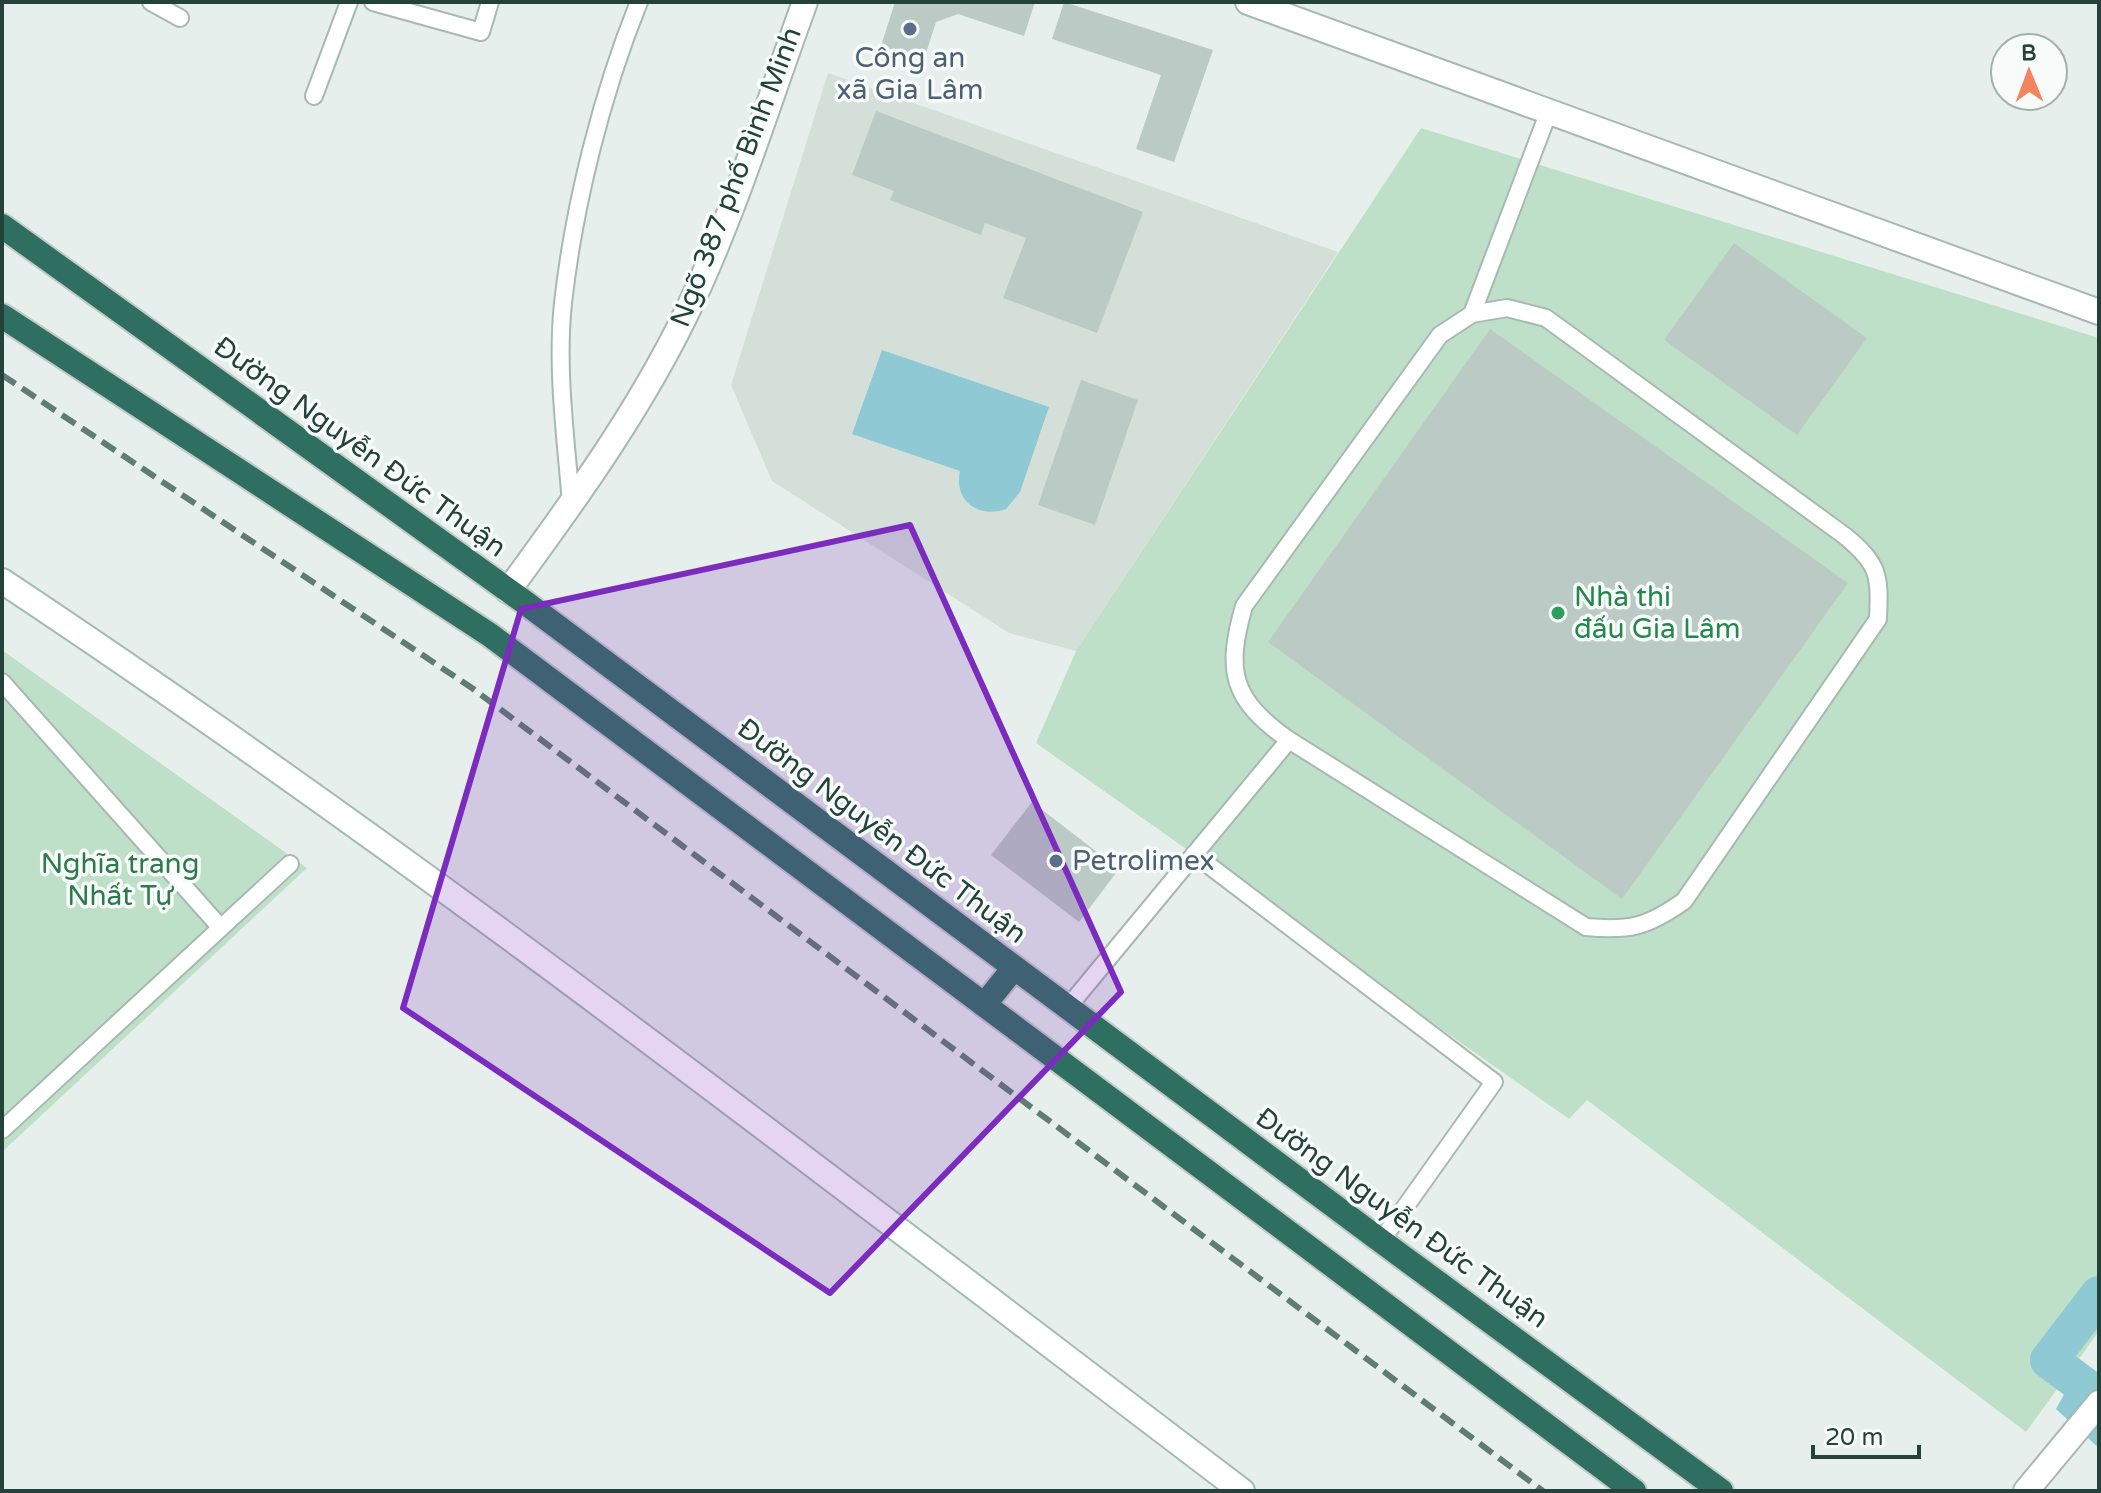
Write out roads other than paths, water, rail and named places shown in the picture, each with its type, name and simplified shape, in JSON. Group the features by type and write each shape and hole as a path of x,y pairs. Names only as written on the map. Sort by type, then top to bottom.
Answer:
{"highway":[{"name":"Đường Nguyễn Đức Thuận","path":"2,226 508,591 1721,1491"},
{"path":"2,316 490,635 1634,1491"},
{"path":"984,1005 1014,968"}],"street":[{"name":"Ngõ 387 phố Bình Minh","path":"508,591 571,504 639,401 683,320 719,237 805,2"},
{"path":"1248,2 2099,312"},
{"path":"2,581 345,815 1242,1491"},
{"path":"2026,1491 2099,1403"}],"lane":[{"path":"151,2 180,18"},
{"path":"314,96 349,2"},
{"path":"373,2 481,32 490,2"},
{"path":"571,504 562,395 563,304 606,101 639,2"},
{"path":"1472,314 1549,111"},
{"path":"1507,308 1546,318 1845,536 1869,556 1880,586 1878,619 1684,901 1657,920 1625,930 1586,927 1289,740 1256,717 1238,685 1234,641 1244,606 1440,335 1472,314 1507,308"},
{"path":"2,682 221,928"},
{"path":"1068,1007 1289,740"},
{"path":"1194,854 1494,1082 1381,1241"},
{"path":"2,1130 290,864"}],"water":[{"path":"882,350 1049,407 1020,492 1006,509 986,512 970,505 960,491 960,471 852,434"},
{"path":"2085,1373 2099,1384 2099,1448 2056,1409 2068,1387"}],"waterway":[{"path":"2099,1295 2049,1360 2099,1397"}],"railway":[{"path":"2,375 472,688 1543,1491"}],"place":[{"name":"Công an xã Gia Lâm","path":"910,29"},
{"name":"Nhà thi đấu Gia Lâm","path":"1558,613"},
{"name":"Petrolimex","path":"1056,861"}],"park label":[{"name":"Nghĩa trang Nhất Tự","path":"120,880"}]}
